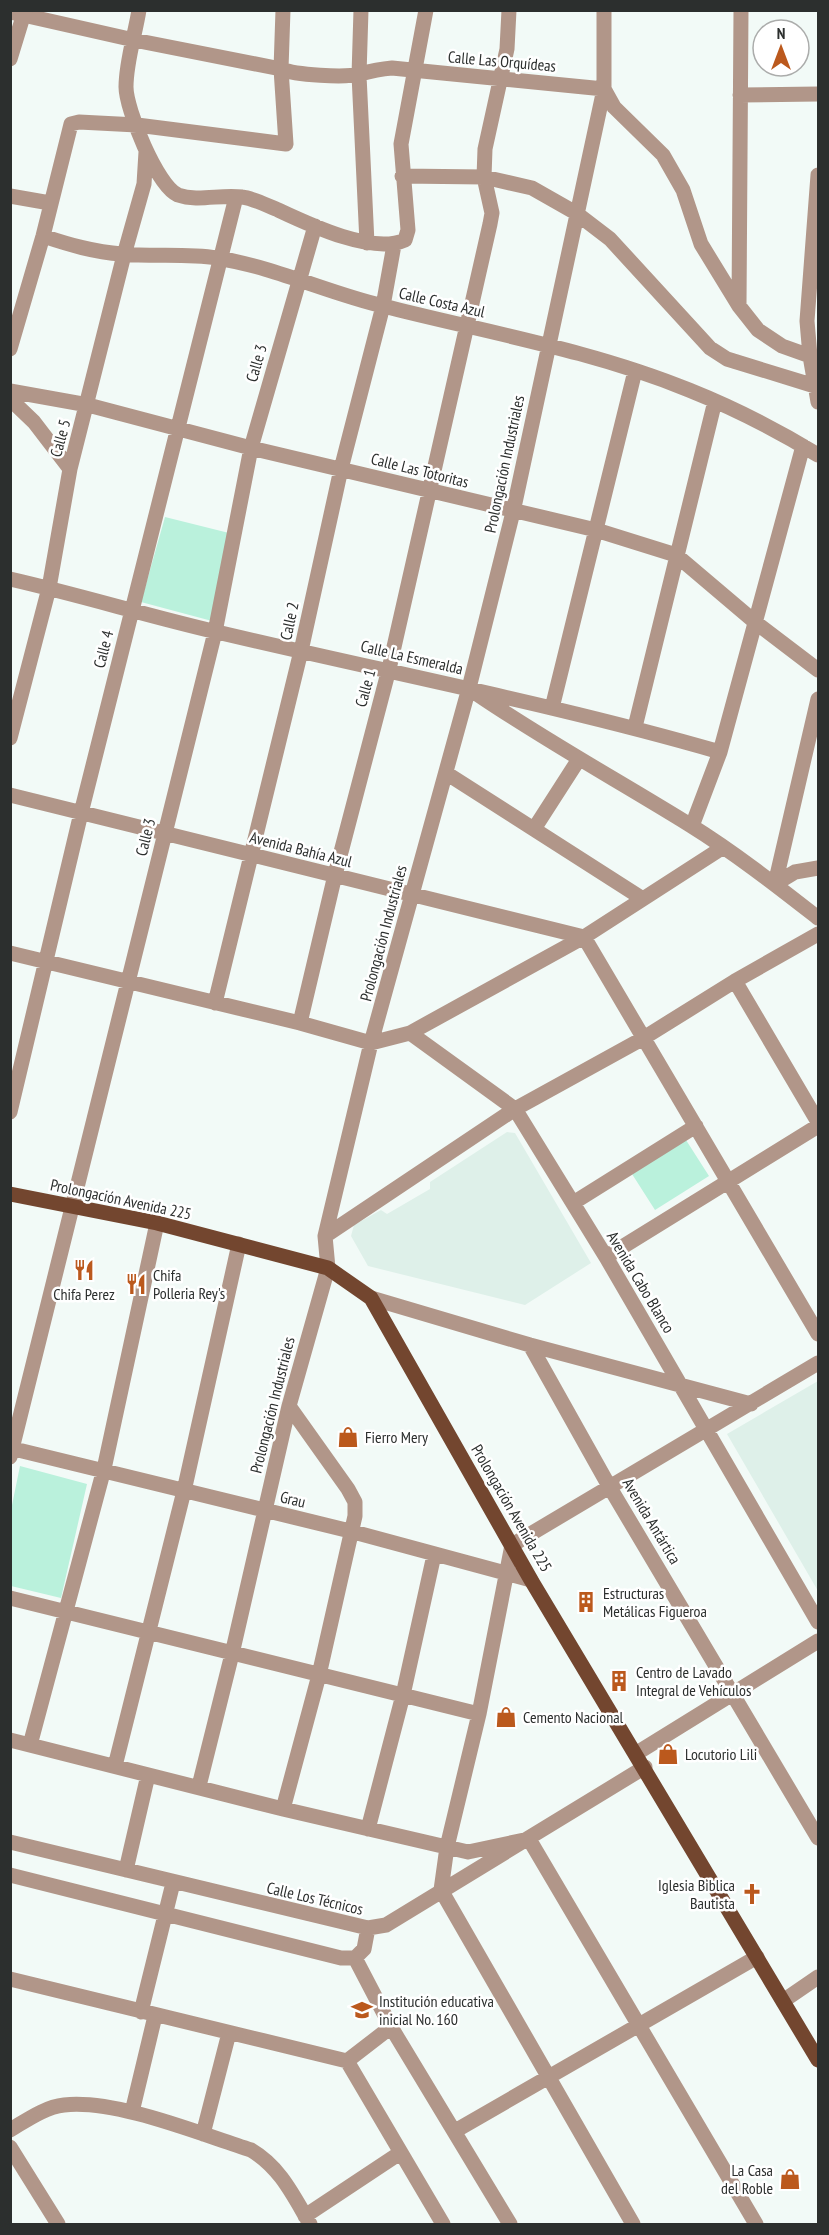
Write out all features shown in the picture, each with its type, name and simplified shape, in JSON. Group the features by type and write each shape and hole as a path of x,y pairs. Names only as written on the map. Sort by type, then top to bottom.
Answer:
{"main road":[{"name":"Prolongación Avenida 225","path":"10,1194 157,1223 328,1268 371,1298 531,1580 637,1753 819,2060"}],"street":[{"path":"139,10 126,86 129,108 160,176 170,189 178,195 195,198 236,197 273,208 315,226 367,243 394,245 405,240 408,230 402,176 402,144 426,10"},
{"path":"10,348 43,236 71,124 79,122 136,125 286,144 280,69 284,10"},
{"path":"361,10 359,75 367,243"},
{"name":"Calle 1","path":"300,1023 334,875 389,669 492,213 484,177 485,149 507,49 509,10"},
{"name":"Prolongación Industriales","path":"199,1786 289,1406 328,1268 325,1236 371,1043 469,688 513,512 604,89 604,10"},
{"path":"739,306 741,10"},
{"path":"10,59 20,13"},
{"name":"Calle Las Orquídeas","path":"20,13 135,40 280,69 292,74 359,75 370,70 392,68 604,89"},
{"path":"604,89 614,107 663,155 683,190 701,244 739,306 758,330 782,346 810,356"},
{"path":"740,95 819,94"},
{"name":"Calle 5","path":"10,738 49,588 70,469 144,184 146,148"},
{"path":"817,392 810,356 819,175"},
{"path":"402,176 484,177 532,188 576,213 610,239 710,348 727,359 817,392"},
{"path":"10,196 50,203"},
{"name":"Calle 4","path":"10,1112 131,610 236,197"},
{"name":"Calle 3","path":"11,1451 74,1207 127,981 215,632 251,448 315,226"},
{"name":"Calle Costa Azul","path":"43,236 86,250 124,255 175,254 219,258 383,306 548,346 635,371 716,401 764,423 819,455"},
{"name":"Calle 2","path":"215,1003 301,651 341,469 383,306 394,245"},
{"path":"552,708 635,371"},
{"name":"Calle Las Totoritas","path":"10,391 87,405 251,448 596,530 676,555 754,622 819,670"},
{"path":"10,399 34,422 70,469"},
{"path":"635,728 716,401"},
{"path":"692,826 720,752 803,446"},
{"name":"Calle La Esmeralda","path":"10,579 215,632 469,688 579,759 692,826 819,918"},
{"path":"469,688 635,728 720,752"},
{"path":"775,884 816,723 819,699"},
{"path":"534,829 579,759"},
{"path":"446,773 643,899"},
{"name":"Avenida Bahía Azul","path":"10,795 584,937"},
{"path":"10,953 300,1023 371,1043 410,1033 584,937 722,848"},
{"path":"775,884 795,872 819,868"},
{"path":"325,1236 514,1109 642,1039 735,981 819,934"},
{"path":"584,937 642,1039 819,1334"},
{"path":"606,1257 819,1124 735,981"},
{"name":"Avenida Cabo Blanco","path":"410,1033 514,1109 606,1257 819,1622"},
{"path":"573,1203 696,1126"},
{"path":"30,1745 104,1469 157,1223"},
{"path":"115,1766 184,1491 239,1244"},
{"path":"371,1298 531,1345 680,1383 751,1404"},
{"name":"Avenida Antártica","path":"531,1345 609,1486 819,1838"},
{"path":"633,2224 441,1890 447,1847 479,1714 512,1545 819,1363"},
{"path":"283,1809 319,1675 355,1516 355,1502 289,1406"},
{"name":"Grau","path":"11,1451 104,1469 350,1531 531,1580"},
{"path":"368,1829 403,1695 434,1554"},
{"path":"10,1599 479,1714"},
{"path":"637,1753 819,1641"},
{"path":"10,1740 283,1809 468,1852 529,1839 756,2224"},
{"name":"Calle Los Técnicos","path":"10,1842 368,1928 386,1925 645,1767"},
{"path":"126,1870 148,1775"},
{"path":"10,1875 341,1958 355,1958 364,1949 368,1928"},
{"path":"132,2112 165,1914 173,1883"},
{"path":"355,1958 391,2027 510,2224"},
{"path":"455,2131 757,1958"},
{"path":"783,2001 819,1977"},
{"path":"10,1979 347,2061 443,2224"},
{"path":"347,2061 391,2027"},
{"path":"203,2134 229,2033"},
{"path":"10,2130 48,2108 64,2105 132,2112 251,2150 268,2160 279,2171 307,2220 400,2153"},
{"path":"10,2147 58,2224"}],"shaded area":[{"path":"507,1132 515,1133 591,1263 525,1305 368,1266 351,1236 354,1225 381,1210 387,1214 430,1189 430,1182"},
{"path":"818,1381 818,1591 727,1434"}],"green space":[{"path":"165,517 233,534 212,621 141,602"},
{"path":"686,1140 709,1176 655,1210 632,1174"},
{"path":"20,1466 87,1484 61,1598 11,1586 11,1510"}],"place":[{"name":"Chifa Perez","path":"84,1270"},
{"name":"Chifa Polleria Rey's","path":"136,1284"},
{"name":"Fierro Mery","path":"348,1437"},
{"name":"Estructuras Metálicas Figueroa","path":"586,1602"},
{"name":"Centro de Lavado Integral de Vehículos","path":"619,1681"},
{"name":"Cemento Nacional","path":"506,1717"},
{"name":"Locutorio Lili","path":"668,1754"},
{"name":"Iglesia Biblica Bautista","path":"752,1894"},
{"name":"Institución educativa inicial No. 160","path":"362,2010"},
{"name":"La Casa del Roble","path":"790,2179"}]}
